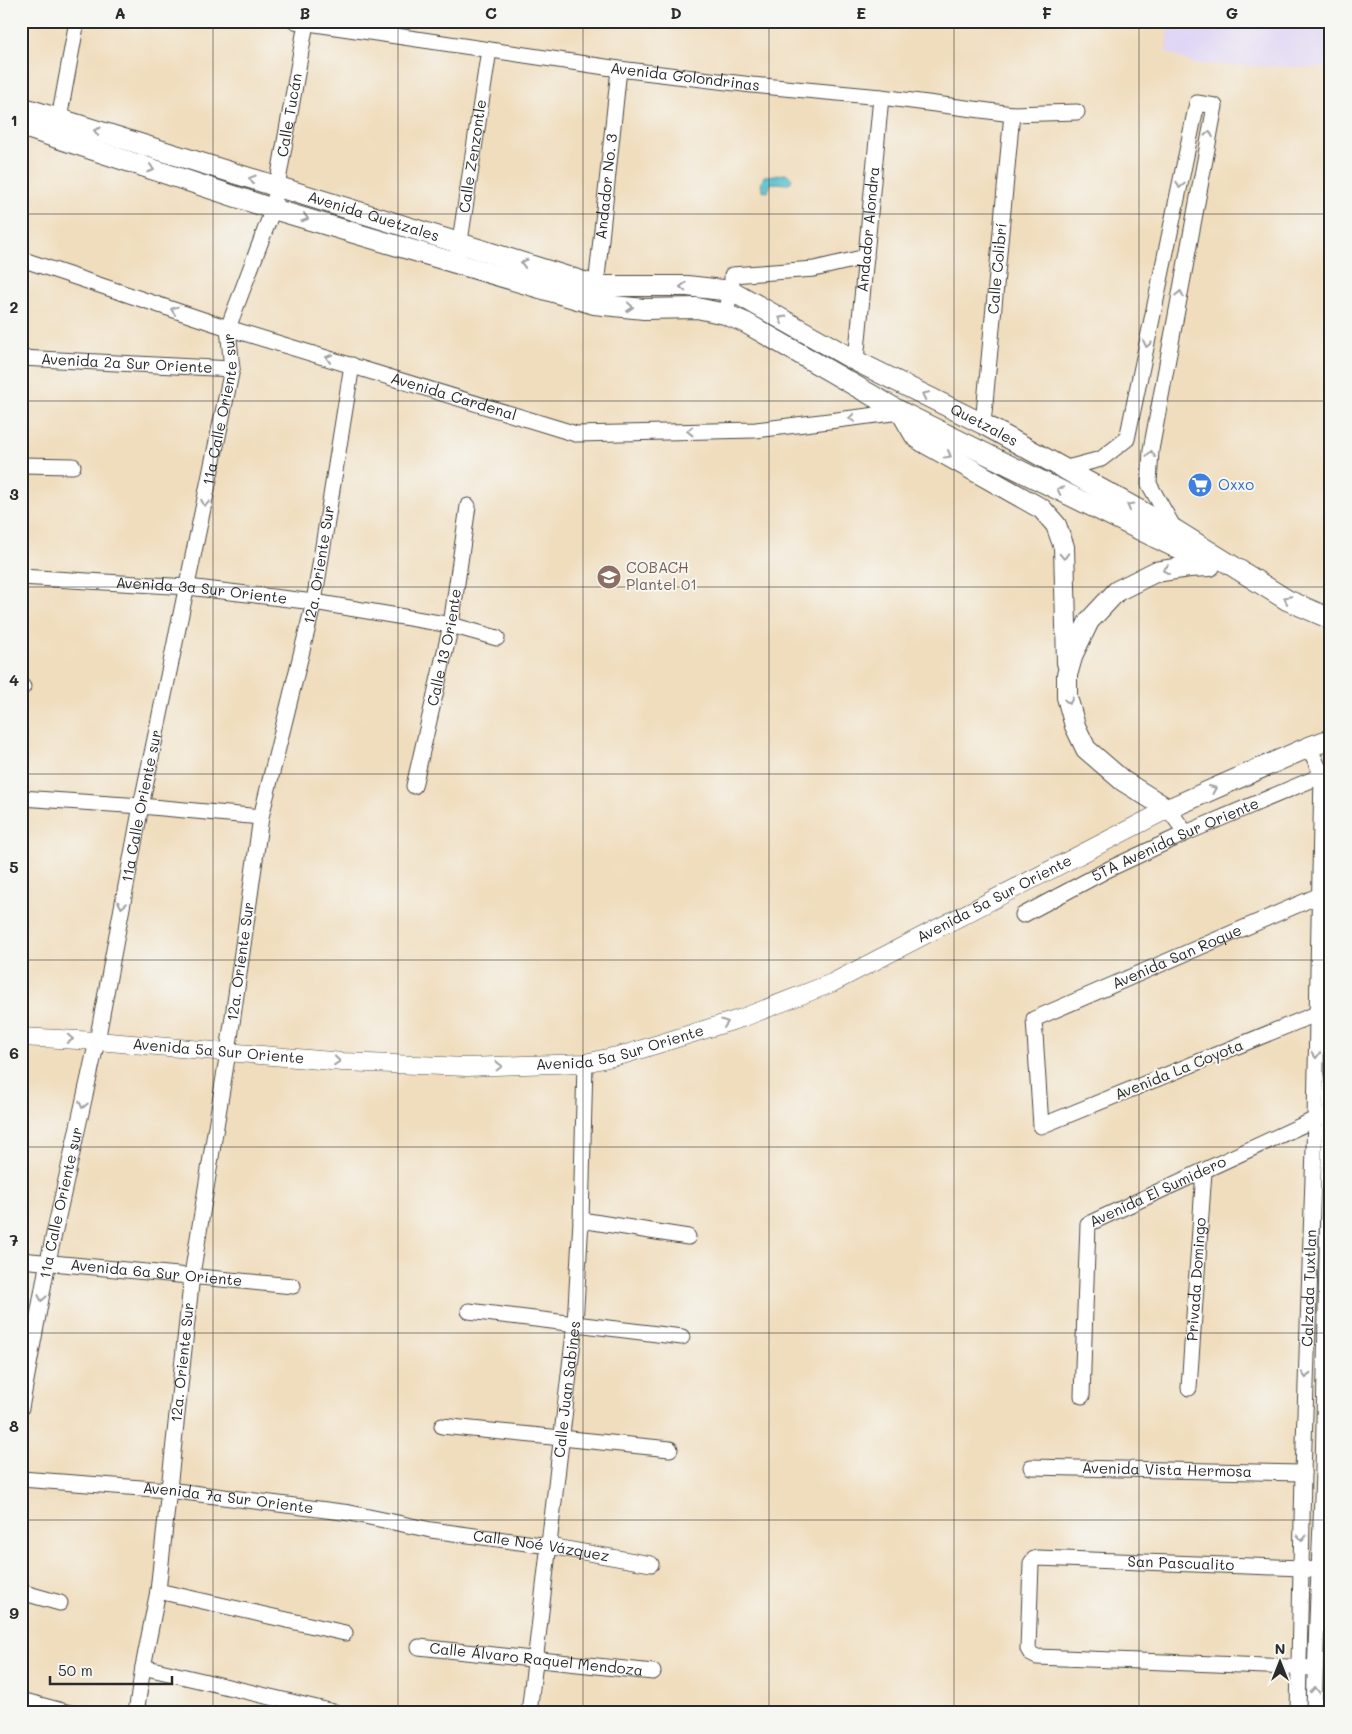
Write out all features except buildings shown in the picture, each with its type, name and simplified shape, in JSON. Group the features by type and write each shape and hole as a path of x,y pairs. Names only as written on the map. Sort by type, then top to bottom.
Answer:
{"main road":[{"name":"Avenida Quetzales","path":"21,107 461,243 595,295 732,283"},
{"name":"Avenida Quetzales","path":"21,126 273,209 456,263 595,295 644,309 697,308 725,314"},
{"name":"Quetzales","path":"732,283 856,361 983,424 1175,530 1223,566"},
{"name":"Quetzales","path":"725,314 746,323 900,412 1223,566"},
{"path":"900,412 915,436 1042,509 1056,525 1064,547 1067,697 1075,726 1086,749 1122,781 1168,808 1331,739"},
{"path":"1067,675 1073,654 1089,621 1117,591 1155,572 1189,567 1223,566 1287,600 1331,619"}],"street":[{"path":"59,119 77,21"},
{"name":"Avenida Golondrinas","path":"300,22 619,69 881,97 1012,114 1077,112"},
{"name":"Calle Tucán","path":"273,209 278,187 300,22"},
{"name":"Calle Zenzontle","path":"456,263 461,243 489,50"},
{"name":"Andador No. 3","path":"595,295 619,69"},
{"name":"Andador Alondra","path":"856,361 881,97"},
{"path":"1063,469 1101,458 1127,440 1197,102 1215,106 1151,450 1149,484 1175,530"},
{"name":"Calle Colibrí","path":"983,424 1012,114"},
{"name":"11a Calle Oriente sur","path":"21,1408 48,1261 97,1041 141,806 232,369 228,328 273,209"},
{"path":"1166,252 1187,255"},
{"path":"725,314 732,283 814,269 866,257"},
{"name":"Avenida Cardenal","path":"21,259 228,328 576,434 756,430 900,412"},
{"name":"Avenida 2a Sur Oriente","path":"21,358 232,369"},
{"name":"12a. Oriente Sur","path":"136,1713 158,1591 192,1275 228,1052 261,817 314,602 352,365"},
{"path":"21,465 73,466"},
{"name":"Calle 13 Oriente","path":"414,786 451,625 468,506"},
{"name":"Avenida 3a Sur Oriente","path":"21,577 188,587 314,602 451,625 497,638"},
{"name":"Calzada Tuxtlan","path":"1298,1713 1303,1473 1315,1119 1316,1014 1326,773 1309,747"},
{"name":"5TA Avenida Sur Oriente","path":"1023,915 1109,869 1186,833 1326,773"},
{"path":"21,798 261,817"},
{"path":"1168,808 1186,833"},
{"name":"Avenida 5a Sur Oriente","path":"21,1037 97,1041 343,1062 467,1067 585,1064 626,1054 742,1018 832,983 1168,808"},
{"name":"Avenida San Roque","path":"1041,1126 1034,1019 1320,895"},
{"name":"Avenida La Coyota","path":"1041,1126 1316,1014"},
{"name":"Calle Juan Sabines","path":"529,1713 575,1324 581,1220 585,1064"},
{"name":"Calzada Tuxtlan","path":"1314,1713 1318,1601 1324,1572 1322,1473 1331,1078"},
{"name":"Avenida El Sumidero","path":"1082,1396 1088,1224 1330,1112"},
{"name":"Privada Domingo","path":"1189,1388 1204,1171"},
{"path":"581,1220 688,1237"},
{"name":"Avenida 6a Sur Oriente","path":"21,1260 48,1261 293,1286"},
{"path":"468,1311 682,1337"},
{"path":"442,1426 670,1449"},
{"name":"Avenida Vista Hermosa","path":"1031,1467 1303,1473"},
{"name":"Avenida 7a Sur Oriente","path":"21,1479 168,1490 350,1513 431,1530"},
{"name":"Calle Noé Vázquez","path":"431,1530 549,1546 651,1564"},
{"name":"San Pascualito","path":"1299,1668 1037,1657 1031,1654 1028,1648 1031,1563 1037,1558 1301,1568 1324,1572"},
{"path":"158,1591 345,1633"},
{"path":"21,1592 60,1603"},
{"name":"Calle Álvaro Raquel Mendoza","path":"419,1648 653,1672"},
{"path":"143,1667 338,1713"},
{"path":"1299,1668 1315,1668"},
{"path":"21,1700 70,1713"}],"shaded area":[{"path":"1170,21 1331,21 1329,68 1194,64 1166,52"}],"water":[{"path":"786,174 792,180 789,184 771,183 768,192 763,191 761,184 764,176"}],"place":[{"name":"Oxxo","path":"1200,485"},
{"name":"COBACH Plantel 01","path":"609,577"}]}
